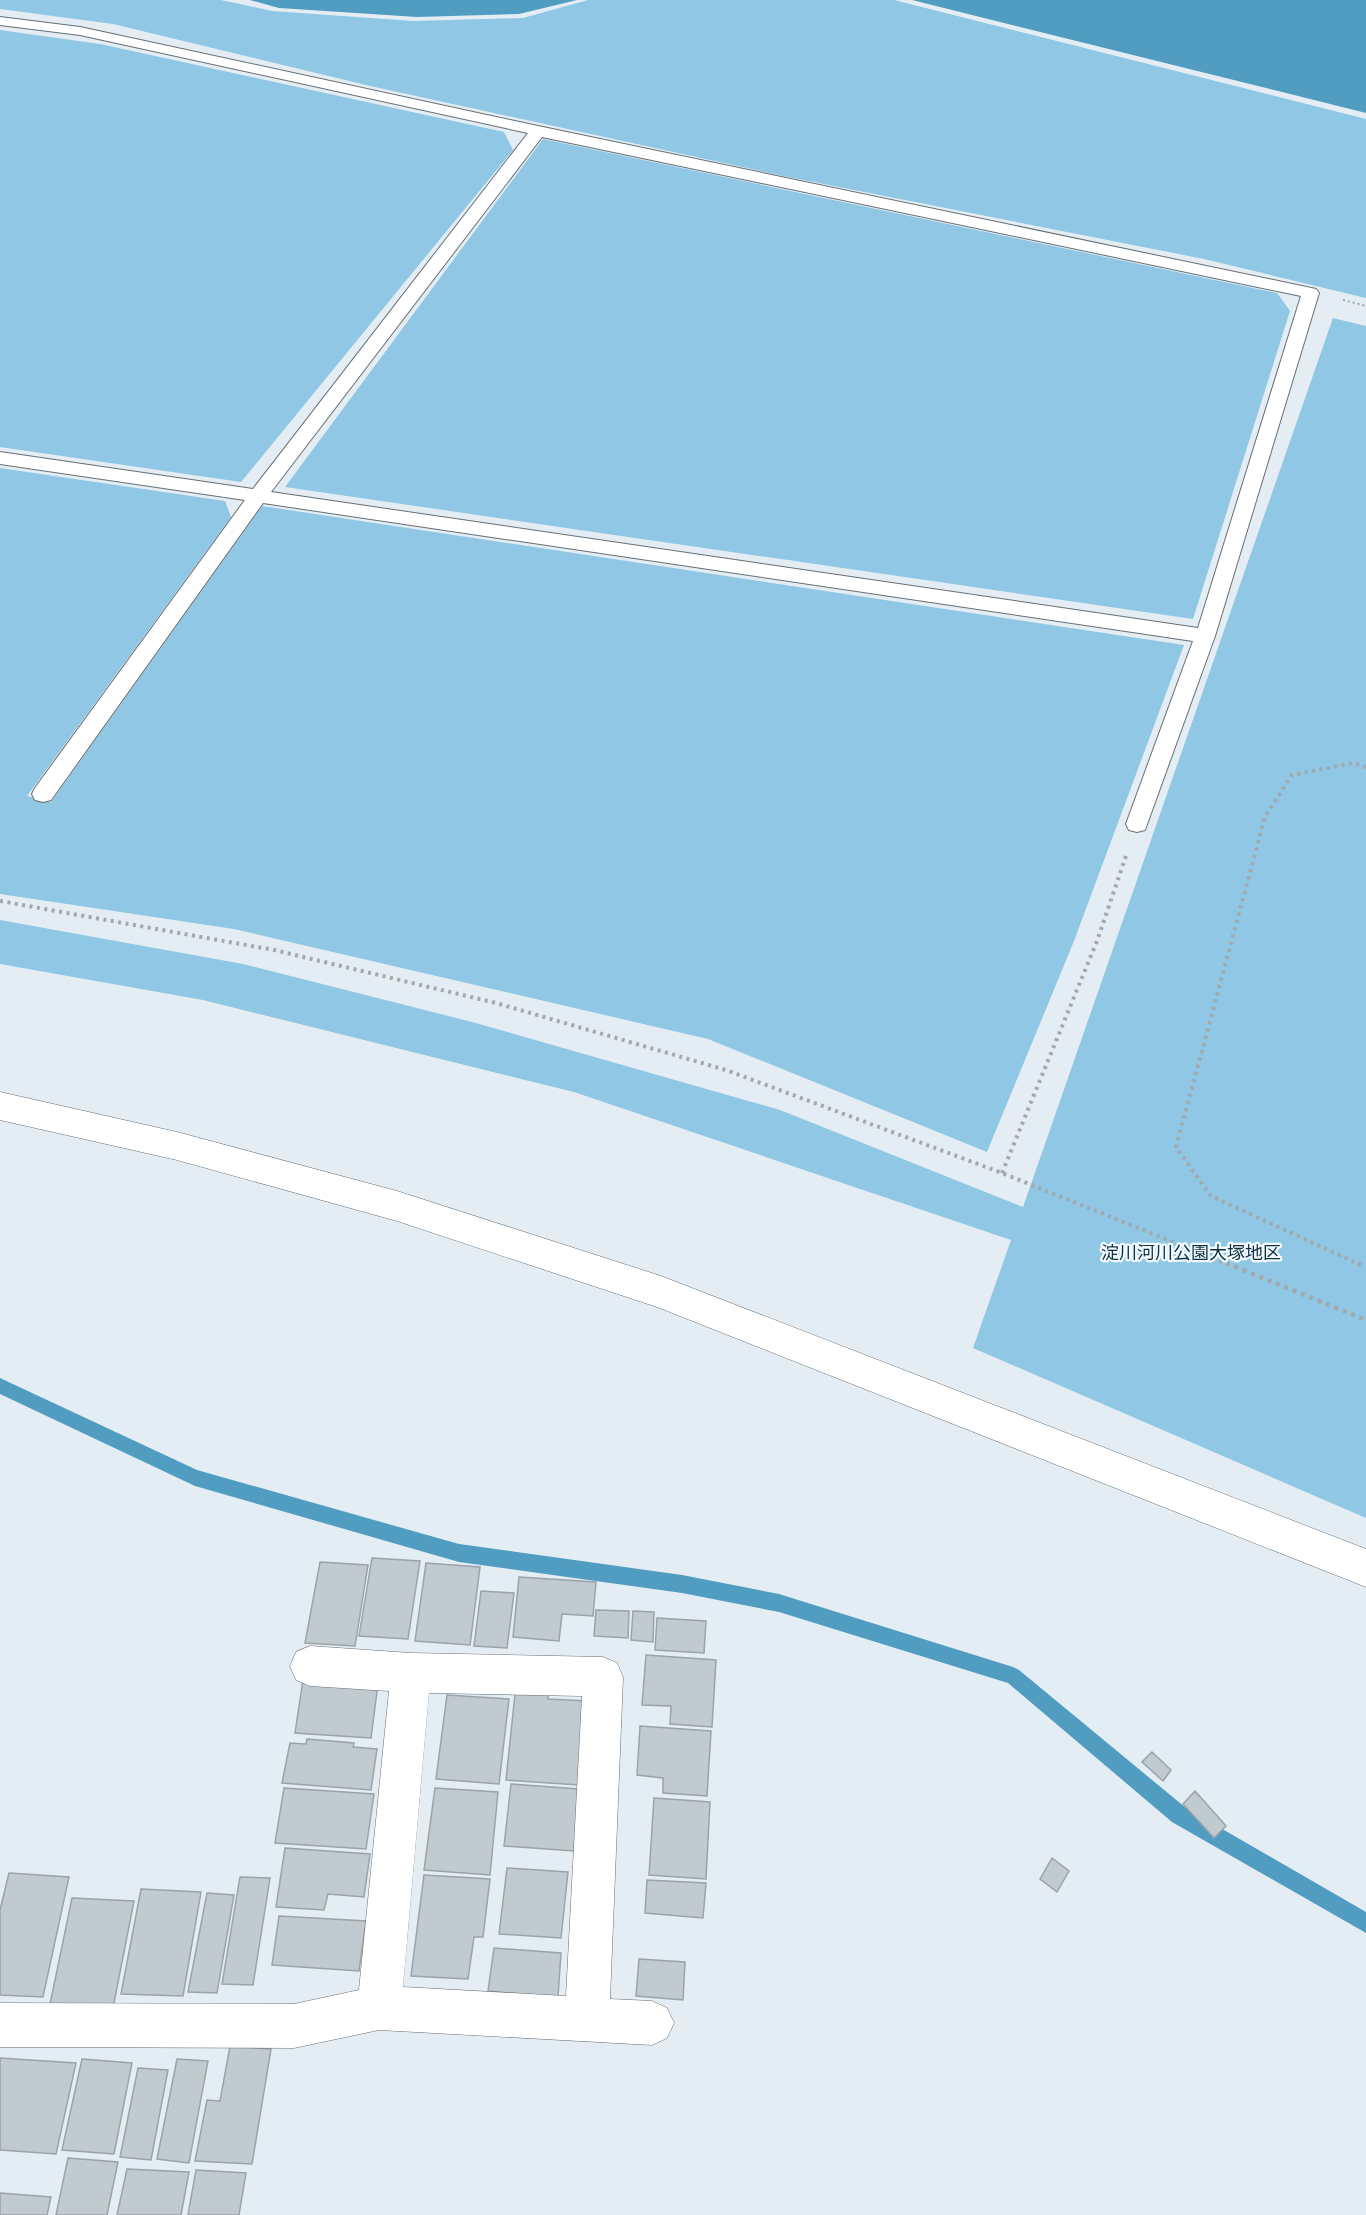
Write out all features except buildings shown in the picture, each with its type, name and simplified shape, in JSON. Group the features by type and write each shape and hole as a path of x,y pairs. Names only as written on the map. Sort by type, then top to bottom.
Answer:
{"street":[{"path":"0,1107 177,1146 397,1206 661,1292 1366,1568"},
{"path":"310,1666 411,1673 603,1677 587,2019"},
{"path":"379,2008 411,1673"},
{"path":"0,2025 294,2026 379,2008 652,2023"}],"lane":[{"path":"0,21 80,31 538,131 1310,292 1205,636 1137,824"},
{"path":"43,794 258,496 538,131"},
{"path":"0,458 1205,636"}],"path":[{"path":"1366,767 1353,763 1292,775 1264,817 1176,1147 1211,1196 1366,1267"},
{"path":"1002,1173 1097,941 1137,824"},
{"path":"0,901 274,950 496,1003 726,1070 1002,1173 1366,1320"}],"green space":[{"path":"0,0 221,0 272,11 413,21 523,18 588,0 894,0 1366,119 1366,298 1204,259 783,176 370,86 113,24 0,9"},
{"path":"0,30 100,44 504,132 513,150 241,482 0,447"},
{"path":"543,139 1277,293 1290,311 1193,619 285,487"},
{"name":"淀川河川公園大塚地区","path":"1333,318 1366,326 1366,1518 973,1348 1011,1240 574,1092 203,1000 0,964 0,920 243,964 476,1023 780,1110 1023,1207"},
{"path":"0,468 225,501 231,517 27,796 51,802 262,506 1184,645 1074,941 987,1152 708,1039 234,929 0,894"}],"shaded area":[{"path":"250,0 577,0 519,14 417,17 279,8"},
{"path":"912,0 1366,0 1366,113"}],"waterway":[{"path":"0,1386 195,1478 459,1553 682,1584 779,1603 1013,1676 1179,1815 1366,1923"}]}
